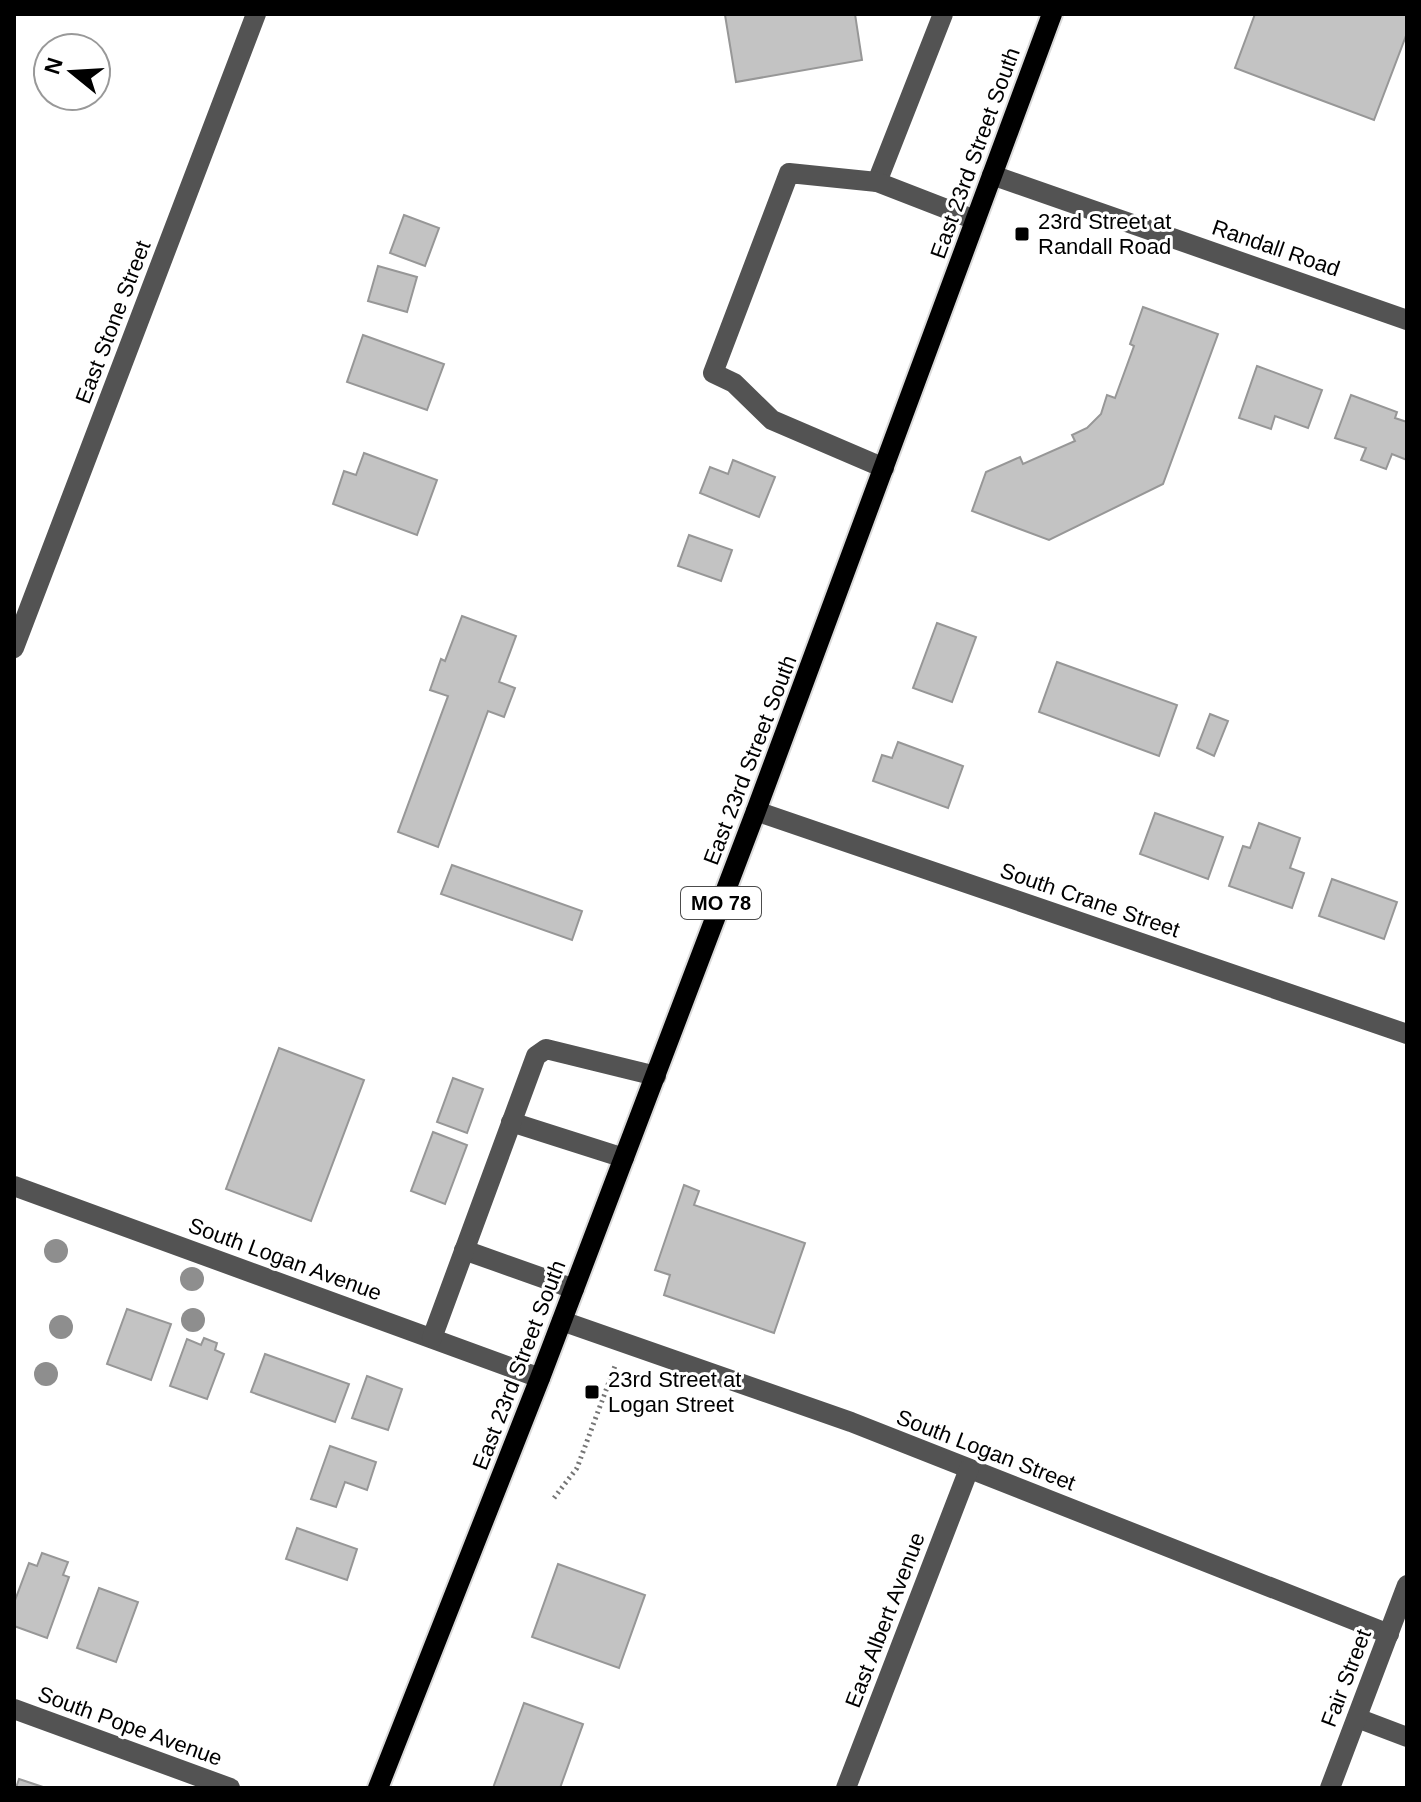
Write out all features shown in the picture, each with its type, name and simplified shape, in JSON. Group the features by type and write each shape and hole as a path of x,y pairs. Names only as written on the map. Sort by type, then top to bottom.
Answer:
{"main road":[{"name":"East 23rd Street South","path":"378,1788 656,1076 1052,14"}],"street":[{"name":"East Stone Street","path":"14,648 256,14"},
{"path":"877,182 943,14"},
{"path":"884,468 772,420 734,383 713,373 789,173 877,182 975,220"},
{"name":"Randall Road","path":"992,175 1407,320"},
{"name":"South Crane Street","path":"756,811 1407,1034"},
{"path":"432,1338 536,1056 546,1049 656,1076"},
{"path":"511,1122 624,1158"},
{"name":"South Logan Avenue","path":"14,1186 540,1378"},
{"path":"464,1250 574,1289"},
{"name":"South Logan Street","path":"562,1321 851,1422 1389,1634"},
{"name":"East Albert Avenue","path":"846,1788 969,1469"},
{"name":"Fair Street","path":"1330,1788 1407,1585"},
{"name":"South Pope Avenue","path":"14,1709 230,1788"},
{"path":"1357,1718 1407,1737"}],"path":[{"path":"554,1498 577,1468 617,1362"}],"building":[{"path":"855,14 862,60 736,82 725,15"},
{"path":"1255,14 1407,14 1407,33 1374,120 1235,68"},
{"path":"404,215 439,228 425,266 390,253"},
{"path":"378,266 417,277 407,312 368,301"},
{"path":"1143,307 1218,334 1163,484 1049,540 972,511 986,472 1020,457 1023,464 1075,441 1072,435 1087,428 1101,414 1107,395 1115,398 1134,346 1130,344"},
{"path":"363,335 444,364 427,410 347,382"},
{"path":"1257,366 1322,390 1308,428 1275,416 1271,429 1239,418"},
{"path":"1351,395 1397,412 1395,418 1407,422 1407,460 1392,454 1386,469 1361,460 1366,448 1335,438"},
{"path":"364,453 437,480 417,535 333,504 344,471 356,475"},
{"path":"733,460 775,477 759,517 700,493 710,467 728,474"},
{"path":"689,535 732,550 721,581 678,566"},
{"path":"462,616 516,636 499,682 515,688 504,717 488,711 438,847 398,832 448,696 430,690"},
{"path":"937,623 976,637 952,702 913,688"},
{"path":"1057,662 1177,705 1159,756 1039,712"},
{"path":"1210,714 1228,721 1214,756 1197,748"},
{"path":"898,742 963,766 948,808 873,781 882,755 892,758"},
{"path":"1155,813 1223,837 1208,879 1140,854"},
{"path":"1259,823 1300,838 1290,868 1304,873 1292,908 1229,886 1243,846 1250,848"},
{"path":"452,865 582,911 572,940 441,894"},
{"path":"1332,879 1397,902 1384,939 1319,916"},
{"path":"279,1048 364,1080 311,1221 226,1189"},
{"path":"453,1078 483,1089 467,1133 437,1122"},
{"path":"433,1132 467,1145 445,1204 411,1191"},
{"path":"684,1185 699,1191 694,1205 805,1243 774,1333 664,1295 670,1275 655,1270"},
{"path":"127,1309 171,1324 151,1380 107,1364"},
{"path":"204,1338 217,1343 215,1350 224,1354 207,1399 170,1386 187,1339 201,1345"},
{"path":"265,1354 349,1384 335,1422 251,1392"},
{"path":"367,1376 402,1389 388,1430 352,1418"},
{"path":"330,1446 376,1462 367,1490 345,1482 336,1507 311,1499"},
{"path":"297,1528 357,1549 347,1580 286,1559"},
{"path":"42,1553 68,1562 63,1575 69,1577 47,1638 14,1626 14,1603 29,1563 37,1566"},
{"path":"558,1564 645,1595 619,1668 532,1637"},
{"path":"99,1588 138,1602 116,1662 77,1648"},
{"path":"524,1703 583,1724 560,1788 493,1788"},
{"path":"19,1779 46,1788 16,1788"}],"place":[{"name":"23rd Street at Randall Road","path":"1022,234"},
{"name":"23rd Street at Logan Street","path":"592,1392"}]}
